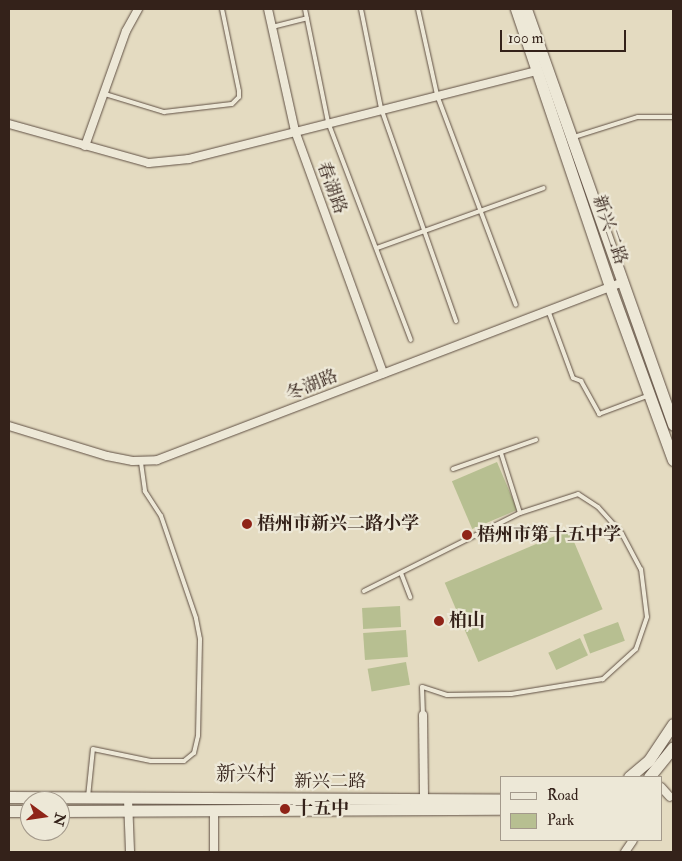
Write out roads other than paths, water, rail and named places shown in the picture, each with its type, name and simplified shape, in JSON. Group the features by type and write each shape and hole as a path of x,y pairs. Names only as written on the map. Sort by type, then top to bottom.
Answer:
{"main road":[{"name":"新兴二路","path":"516,9 536,71 616,285 673,425"},
{"name":"新兴二路","path":"526,9 650,395 673,460"},
{"path":"629,776 650,760 673,724"},
{"path":"654,775 673,747"},
{"name":"新兴二路","path":"9,798 88,798 128,804 214,810 500,809"},
{"name":"新兴二路","path":"70,810 128,804 424,799 500,800"}],"street":[{"path":"85,146 138,9"},
{"name":"春湖路","path":"268,9 295,131 383,373"},
{"path":"9,124 149,163 189,159 380,108 536,71"},
{"name":"冬湖路","path":"9,426 107,456 141,461 157,460 239,431 383,373 616,285"},
{"path":"423,715 424,799"},
{"path":"662,788 672,798"},
{"path":"128,804 130,852"},
{"path":"214,810 214,852"},
{"path":"625,852 632,841"}],"lane":[{"path":"104,94 164,112 232,104 239,97 239,91 222,9"},
{"path":"305,9 328,122 412,340"},
{"path":"361,9 380,108 456,321"},
{"path":"418,9 437,95 516,305"},
{"path":"272,27 307,18"},
{"path":"569,138 638,117 673,117"},
{"path":"377,248 544,188"},
{"path":"548,310 573,378 581,381 599,414 650,395"},
{"path":"453,469 536,440"},
{"path":"501,453 520,513"},
{"path":"88,798 93,749 151,761 184,761 194,753 198,736 200,639 196,618 161,516 145,491 141,461"},
{"path":"364,591 520,513 578,494 598,506 622,534 641,569 647,617 636,649 603,679 579,685 511,694 456,695 422,687 423,715"},
{"path":"400,573 410,597"}],"place":[{"name":"梧州市新兴二路小学","path":"247,524"},
{"name":"梧州市第十五中学","path":"467,535"},
{"name":"柏山","path":"439,621"},
{"name":"十五中","path":"285,809"}],"district":[{"name":"新兴村","path":"246,773"}]}
